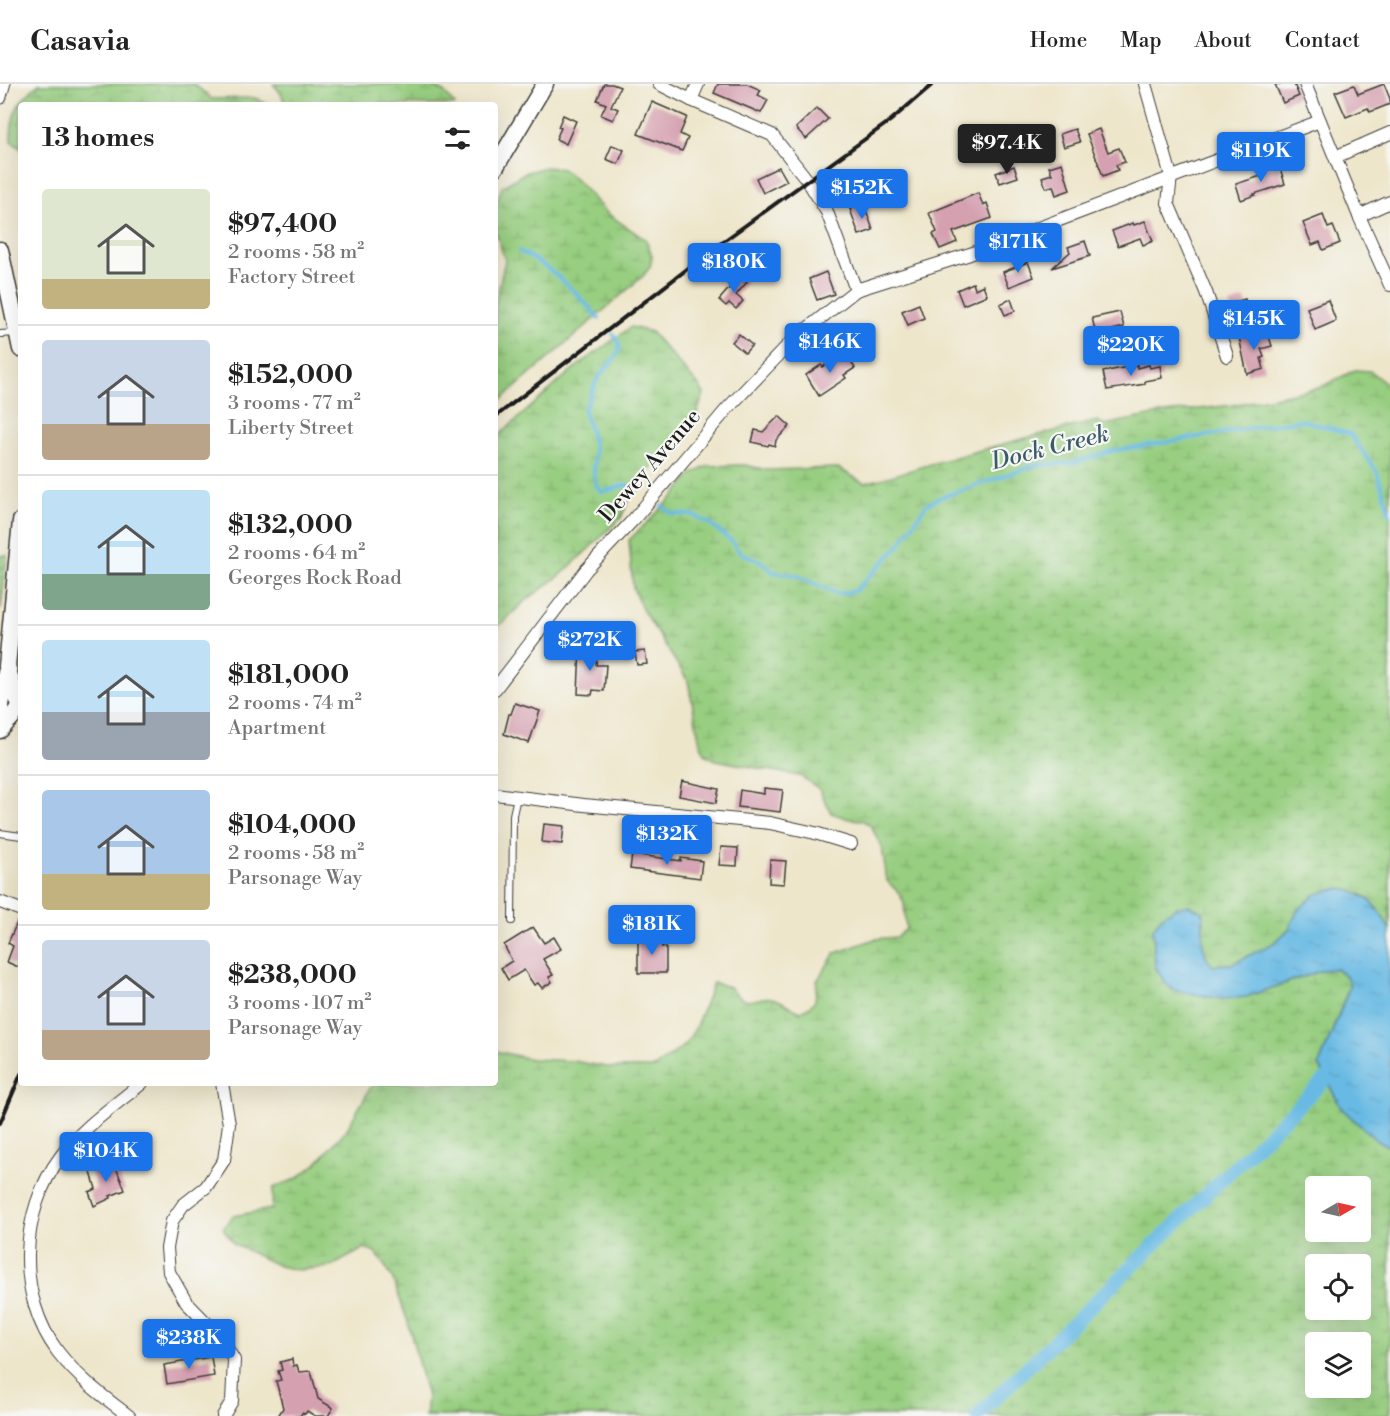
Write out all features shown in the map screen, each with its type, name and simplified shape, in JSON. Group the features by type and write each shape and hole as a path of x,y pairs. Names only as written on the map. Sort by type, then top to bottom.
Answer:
{"main road":[{"path":"498,163 545,84"},
{"path":"0,250 18,332"},
{"path":"0,712 7,666 18,552"},
{"path":"7,666 18,700"},
{"path":"0,730 18,709"}],"street":[{"path":"0,98 4,84"},
{"path":"659,84 772,135 808,181 827,212 856,290 970,254 1320,121"},
{"path":"691,100 698,84"},
{"path":"1145,84 1171,176 1168,203 1206,292 1227,356"},
{"path":"1305,84 1390,285"},
{"path":"1335,158 1390,133"},
{"path":"1359,216 1390,202"},
{"name":"Dewey Avenue","path":"498,685 586,570 633,520 727,409 793,340 856,290"},
{"path":"498,794 770,823 851,844"},
{"path":"0,902 18,909"},
{"path":"129,1416 89,1385 58,1352 40,1322 30,1285 27,1243 30,1224 41,1191 60,1157 87,1127 138,1086"},
{"path":"222,1086 228,1124 224,1160 206,1187 183,1205 172,1221 167,1248 169,1272 186,1302 221,1338 234,1360 232,1401 223,1416"}],"lane":[{"path":"0,334 18,340"},
{"path":"512,921 513,815 517,797"},
{"path":"0,833 18,836"}],"green space":[{"path":"39,84 194,84 212,99 255,98 263,102 20,102"},
{"path":"273,84 427,84 443,91 452,102 285,102"},
{"path":"18,106 18,147 11,141 12,122"},
{"path":"546,167 562,169 571,175 608,214 646,240 652,256 650,267 643,276 498,402 498,292 505,260 498,239 498,199 502,187 524,173"},
{"path":"631,327 651,332 704,394 695,418 662,458 637,481 621,518 562,574 524,602 498,627 498,436 572,370"},
{"path":"1355,370 1370,371 1390,387 1390,930 1373,904 1359,893 1298,910 1289,929 1274,943 1232,964 1213,966 1209,961 1202,945 1204,921 1153,929 1155,966 1173,990 1222,999 1246,997 1323,970 1336,969 1346,976 1350,985 1319,1065 1341,1108 1390,1147 1390,1416 425,1416 427,1397 408,1322 392,1277 377,1254 365,1248 330,1267 298,1270 279,1266 234,1244 223,1228 233,1216 272,1209 273,1188 296,1179 316,1164 347,1129 371,1086 498,1086 498,1052 531,1059 573,1061 612,1068 654,1068 685,1045 695,1029 713,983 730,987 737,995 749,1001 771,998 800,1012 815,1001 817,981 835,953 875,939 897,937 906,929 904,903 899,893 887,881 882,848 871,826 862,820 849,819 831,813 819,789 800,776 716,760 706,755 700,743 688,681 642,609 633,588 629,540 676,494 692,474 708,466 745,465 767,470 838,468 864,483 1004,444 1098,421 1104,425 1165,413 1233,405 1319,388"},
{"path":"7,555 1,609 0,609 0,556"}],"water":[{"path":"1341,888 1359,894 1372,902 1390,930 1390,1147 1377,1141 1341,1108 1319,1065 1350,986 1346,976 1336,969 1323,970 1246,997 1222,999 1173,990 1165,983 1155,966 1153,929 1161,917 1175,908 1189,905 1203,912 1203,947 1208,960 1213,966 1232,964 1274,943 1289,929 1298,910 1316,894"}],"building":[{"path":"604,84 620,87 611,106 618,109 613,120 601,115 606,104 597,100"},
{"path":"718,84 747,84 761,90 758,95 768,100 761,113 714,93"},
{"path":"1275,84 1294,84 1299,96 1283,103"},
{"path":"1384,84 1390,104 1370,112 1368,108 1346,117 1335,92 1354,85 1358,94"},
{"path":"652,102 687,117 680,134 688,138 682,151 638,134"},
{"path":"817,108 828,119 806,139 796,128"},
{"path":"563,115 576,121 566,144 556,139"},
{"path":"1075,129 1080,142 1064,147 1060,134"},
{"path":"1099,129 1108,152 1119,148 1125,162 1116,165 1118,170 1103,176 1087,134"},
{"path":"612,145 624,150 618,164 606,159"},
{"path":"1062,163 1070,190 1056,195 1053,186 1046,188 1042,177 1052,174 1049,167"},
{"path":"1279,165 1285,184 1241,200 1236,184 1264,175 1262,170"},
{"path":"1014,166 1018,177 1000,183 996,173"},
{"path":"779,167 787,181 763,193 756,178"},
{"path":"978,193 983,205 987,203 992,218 953,232 957,242 940,249 933,234 937,232 929,213"},
{"path":"864,204 873,230 859,235 850,209"},
{"path":"1323,215 1328,228 1333,226 1340,243 1323,250 1320,242 1312,245 1303,223"},
{"path":"1145,221 1153,241 1143,245 1140,238 1118,246 1112,231"},
{"path":"1085,241 1090,256 1052,268 1070,252 1068,247"},
{"path":"1028,262 1034,277 1009,287 1003,272"},
{"path":"826,272 834,294 817,300 809,279"},
{"path":"740,276 747,282 736,295 743,301 736,309 729,303 726,306 719,300"},
{"path":"973,283 975,289 983,285 987,295 963,305 957,290"},
{"path":"1011,299 1015,311 1005,315 1000,304"},
{"path":"1245,299 1249,312 1234,317 1229,304"},
{"path":"1328,300 1336,321 1315,330 1307,308"},
{"path":"919,304 924,318 908,325 902,311"},
{"path":"1120,312 1124,327 1096,334 1092,318"},
{"path":"1253,332 1255,338 1268,334 1272,346 1261,349 1264,369 1247,374 1239,337"},
{"path":"739,334 752,345 745,353 732,342"},
{"path":"845,353 855,368 844,375 846,378 819,396 806,375"},
{"path":"1137,365 1137,368 1149,365 1150,368 1160,366 1162,378 1145,381 1145,384 1107,390 1103,372"},
{"path":"779,416 790,426 776,440 775,446 752,442 755,430 763,432"},
{"path":"623,626 625,637 614,639 612,627"},
{"path":"580,646 598,647 596,665 606,665 604,691 593,690 592,695 578,694"},
{"path":"645,651 647,664 637,665 635,652"},
{"path":"515,703 540,711 529,743 504,734 509,714"},
{"path":"682,781 719,789 716,803 679,796"},
{"path":"764,788 783,790 780,812 738,807 740,790 764,794"},
{"path":"544,824 564,826 562,844 542,842"},
{"path":"721,847 738,848 737,866 719,865"},
{"path":"632,854 681,861 681,858 702,861 700,878 630,869"},
{"path":"770,860 786,861 784,884 769,883"},
{"path":"18,920 18,967 7,962 13,946 8,943"},
{"path":"533,927 544,943 554,937 561,949 543,959 553,975 549,977 552,982 542,988 538,983 534,985 524,970 508,980 501,968 512,961 504,945"},
{"path":"638,937 662,937 662,947 666,947 666,973 638,973"},
{"path":"113,1160 125,1190 94,1206 89,1192 96,1189 90,1169"},
{"path":"211,1357 214,1376 167,1384 164,1365"},
{"path":"292,1359 293,1366 297,1365 299,1372 311,1371 318,1399 333,1408 328,1416 315,1416 307,1411 300,1416 278,1416 283,1408 276,1381 281,1380 278,1371 282,1370 280,1362"}],"waterway":[{"name":"Dock Creek","path":"519,251 562,280 599,319"},
{"name":"Dock Creek","path":"613,334 618,340 618,352 598,378 584,410 594,447 594,477 602,492 626,485 637,490"},
{"name":"Dock Creek","path":"662,506 673,514 693,515 710,524 731,541 741,553 762,562 773,572 795,575 838,594 855,591 898,547 926,505 939,498 1036,465 1073,463 1112,451 1302,420 1350,434 1377,472 1390,514"},
{"path":"977,1416 1326,1079"}],"railway":[{"path":"498,415 721,243 890,121 933,84"},
{"path":"0,1123 18,1081"}]}
